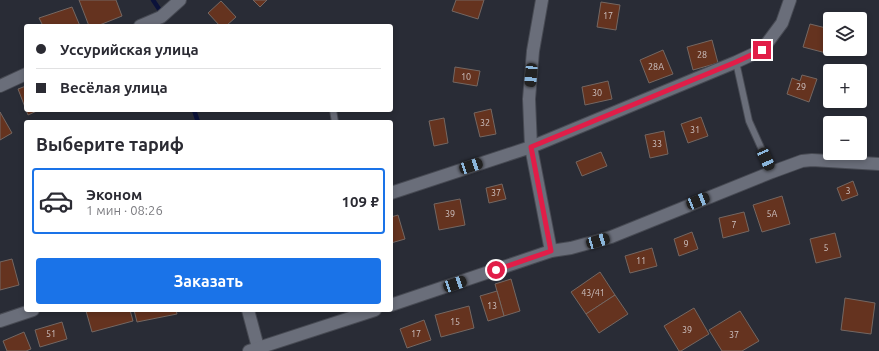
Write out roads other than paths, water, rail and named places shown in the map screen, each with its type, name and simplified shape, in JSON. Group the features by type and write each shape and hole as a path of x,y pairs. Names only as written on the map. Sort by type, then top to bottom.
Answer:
{"street":[{"path":"144,24 160,17 180,0"},
{"path":"542,0 533,51 528,99 531,147 551,251"},
{"path":"393,192 531,147 762,50 782,22 790,0"},
{"path":"0,86 24,75"},
{"path":"393,304 551,251 572,248 611,237 802,161 812,160 879,164"},
{"path":"0,321 27,312"},
{"path":"248,312 255,350 369,312"}],"lane":[{"path":"736,62 749,121 772,172"}],"waterway":[{"path":"153,0 159,9"},
{"path":"195,112 197,120"}]}
